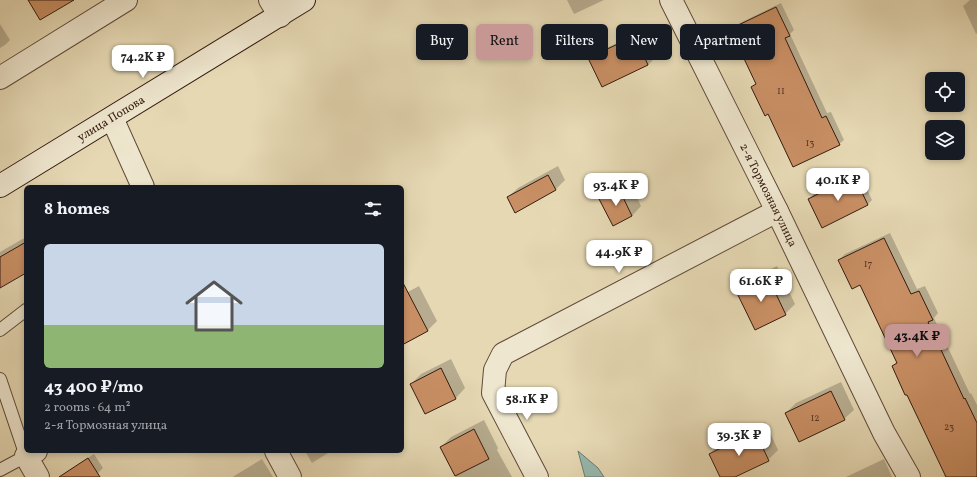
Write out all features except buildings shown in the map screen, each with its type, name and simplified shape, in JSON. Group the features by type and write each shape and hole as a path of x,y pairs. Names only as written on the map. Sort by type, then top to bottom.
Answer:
{"street":[{"path":"0,78 126,0"},
{"name":"улица Попова","path":"0,186 112,118 275,8 304,0"},
{"name":"2-я Тормозная улица","path":"670,0 777,210 884,432 909,477"},
{"path":"112,118 141,185"},
{"path":"537,477 493,393 495,370 503,354 777,210"},
{"path":"277,453 290,477"},
{"path":"31,454 38,477"}],"lane":[{"path":"0,330 24,312"},
{"path":"0,379 24,437"},
{"path":"0,470 31,454"}],"water":[{"path":"578,451 598,468 604,477 585,477"}]}
